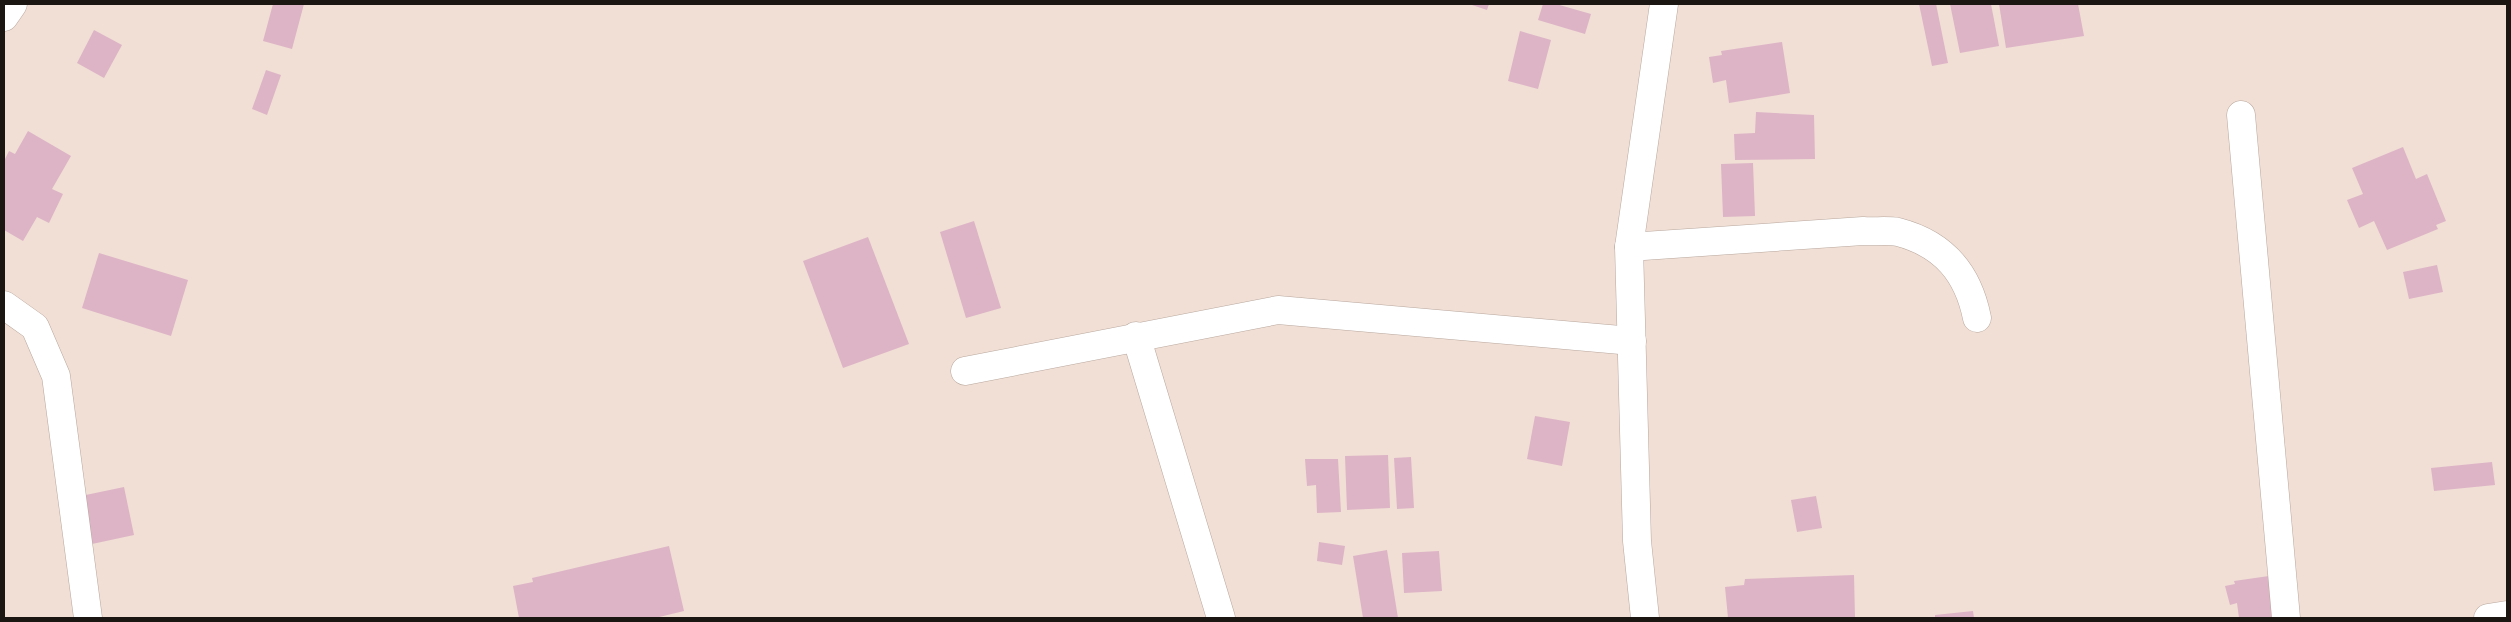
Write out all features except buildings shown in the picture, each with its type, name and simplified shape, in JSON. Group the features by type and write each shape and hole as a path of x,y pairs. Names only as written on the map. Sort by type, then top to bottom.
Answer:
{"street":[{"path":"4,17 13,4"},
{"path":"1645,618 1637,541 1629,247 1669,5"},
{"path":"2241,114 2286,618"},
{"path":"1629,247 1863,231 1897,232 1921,241 1946,256 1961,274 1972,296 1976,318"},
{"path":"4,305 35,327 56,376 88,618"},
{"path":"965,371 1136,336 1278,310 1632,341"},
{"path":"1136,336 1221,618"},
{"path":"2488,618 2507,615"}]}
